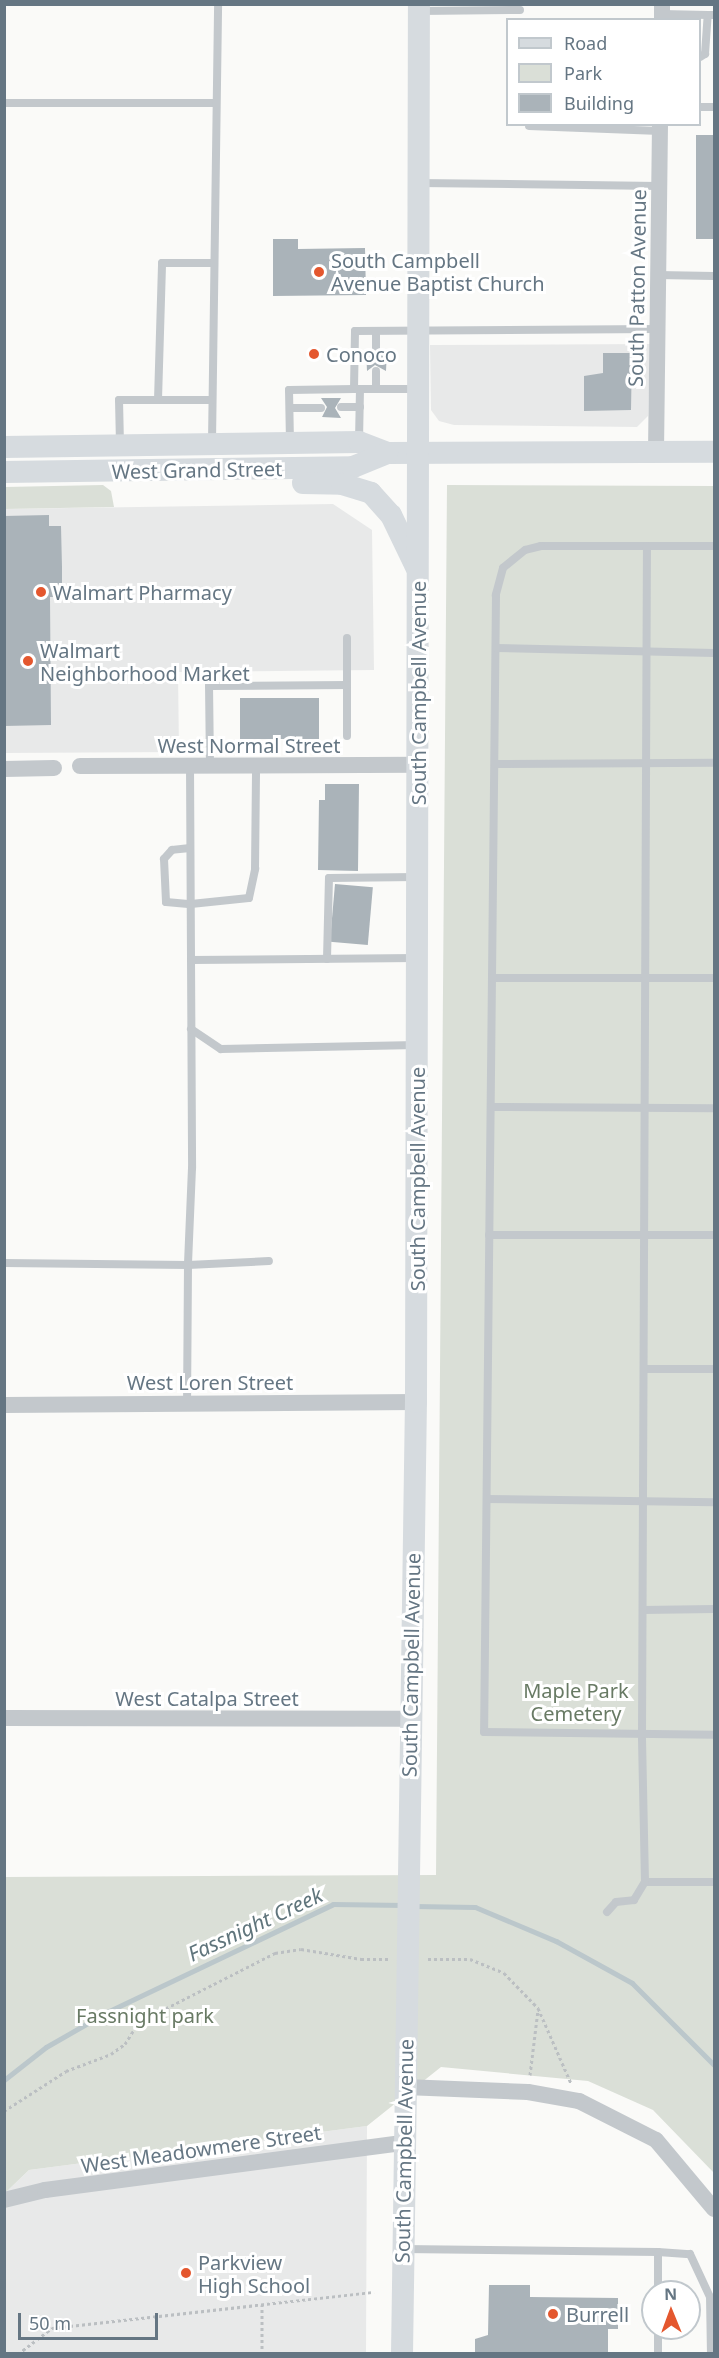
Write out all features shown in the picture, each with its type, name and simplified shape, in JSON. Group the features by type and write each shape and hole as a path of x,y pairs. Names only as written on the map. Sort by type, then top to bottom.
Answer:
{"main road":[{"name":"South Campbell Avenue","path":"402,2354 405,2087 411,1878 409,1719 416,1402 419,8"},
{"name":"West Grand Street","path":"4,447 359,442 387,453 714,452"},
{"name":"West Grand Street","path":"4,472 353,467 387,453"},
{"path":"242,470 266,483 342,484 371,493 391,515 418,573"}],"street":[{"name":"South Patton Avenue","path":"656,452 660,128"},
{"name":"West Normal Street","path":"80,766 418,765"},
{"path":"4,769 54,768"},
{"name":"West Loren Street","path":"4,1405 416,1402"},
{"name":"West Catalpa Street","path":"4,1718 409,1719"},
{"path":"405,2087 528,2092 579,2101 656,2140 714,2209"},
{"name":"West Meadowmere Street","path":"4,2200 45,2190 404,2143"}],"lane":[{"path":"212,444 218,4"},
{"path":"419,8 520,10"},
{"path":"662,13 711,15 705,54 701,56"},
{"path":"4,103 216,103"},
{"path":"529,126 660,128"},
{"path":"418,183 659,186"},
{"path":"158,400 162,263 214,263"},
{"path":"658,275 714,276"},
{"path":"359,442 360,406 357,389 355,331 657,329"},
{"path":"376,331 376,350"},
{"path":"376,371 376,389"},
{"path":"290,443 289,390 418,389"},
{"path":"120,444 118,400 212,400"},
{"path":"341,407 360,406"},
{"path":"290,408 321,408"},
{"path":"714,546 541,546 516,554 500,578 496,648 484,1732 714,1735"},
{"path":"607,1912 616,1902 634,1900 645,1882 642,1734 647,1108 647,546"},
{"path":"347,638 347,736"},
{"path":"496,648 714,653"},
{"path":"210,766 209,686 346,685"},
{"path":"495,764 714,763"},
{"path":"187,1404 191,1029 190,766"},
{"path":"190,848 167,854 164,898 168,904 242,901 252,894 256,766"},
{"path":"327,959 329,878 418,877"},
{"path":"191,960 418,958"},
{"path":"492,978 714,978"},
{"path":"191,1029 221,1049 417,1045"},
{"path":"491,1107 714,1108"},
{"path":"489,1235 714,1235"},
{"path":"4,1263 188,1265 269,1262"},
{"path":"645,1369 714,1369"},
{"path":"487,1499 714,1503"},
{"path":"643,1610 714,1609"},
{"path":"645,1882 714,1882"},
{"path":"403,2249 690,2254 710,2298 711,2354"},
{"path":"658,2252 658,2280"}],"path":[{"path":"4,2111 74,2067 111,2054 125,2043 139,2022 275,1953 301,1949 361,1959 394,1959"},
{"path":"426,1959 470,1959 504,1973 538,2008 579,2101"},
{"path":"528,2092 538,2008"},
{"path":"18,2354 52,2328 374,2292"},
{"path":"262,2305 262,2354"}],"shaded area":[{"path":"650,344 648,416 637,427 454,425 439,421 431,410 430,345"},
{"path":"333,504 372,530 374,670 178,672 179,752 5,753 4,509"},
{"name":"Parkview High School","path":"367,2126 366,2353 5,2354 5,2193 29,2170"}],"green space":[{"path":"103,485 111,491 114,507 5,509 5,487"},
{"name":"Maple Park Cemetery","path":"447,485 714,486 714,2173 653,2110 588,2081 441,2067 367,2126 29,2170 5,2193 5,1877 436,1875"}],"building":[{"path":"696,135 714,135 714,239 696,239"},
{"name":"South Campbell Avenue Baptist Church","path":"273,239 298,239 298,249 365,248 366,295 273,296"},
{"path":"366,349 375,356 387,350 386,371 375,365 367,371"},
{"path":"603,353 632,353 631,410 584,411 584,376 603,373"},
{"path":"321,398 341,398 335,408 341,418 322,417 327,407"},
{"name":"Walmart Neighborhood Market","path":"49,515 49,526 61,526 62,567 62,597 50,597 51,725 4,726 4,516"},
{"path":"240,698 319,698 319,739 240,739"},
{"path":"325,784 359,784 358,871 318,870 319,800 325,800"},
{"path":"335,884 373,887 368,945 330,942"},
{"name":"Burrell","path":"489,2285 530,2285 530,2297 618,2298 618,2329 608,2329 608,2354 475,2354 475,2339 488,2335"}],"waterway":[{"name":"Fassnight Creek","path":"4,2080 46,2047 107,2012 333,1904 404,1905"},
{"name":"Fassnight Creek","path":"413,1906 475,1907 556,1941 632,1983 714,2065"}],"place":[{"name":"South Campbell Avenue Baptist Church","path":"319,272"},
{"name":"Conoco","path":"314,354"},
{"name":"Walmart Pharmacy","path":"41,592"},
{"name":"Walmart Neighborhood Market","path":"28,661"},
{"name":"Parkview High School","path":"186,2273"},
{"name":"Burrell","path":"553,2314"}],"park label":[{"name":"Fassnight park","path":"145,2015"}]}
